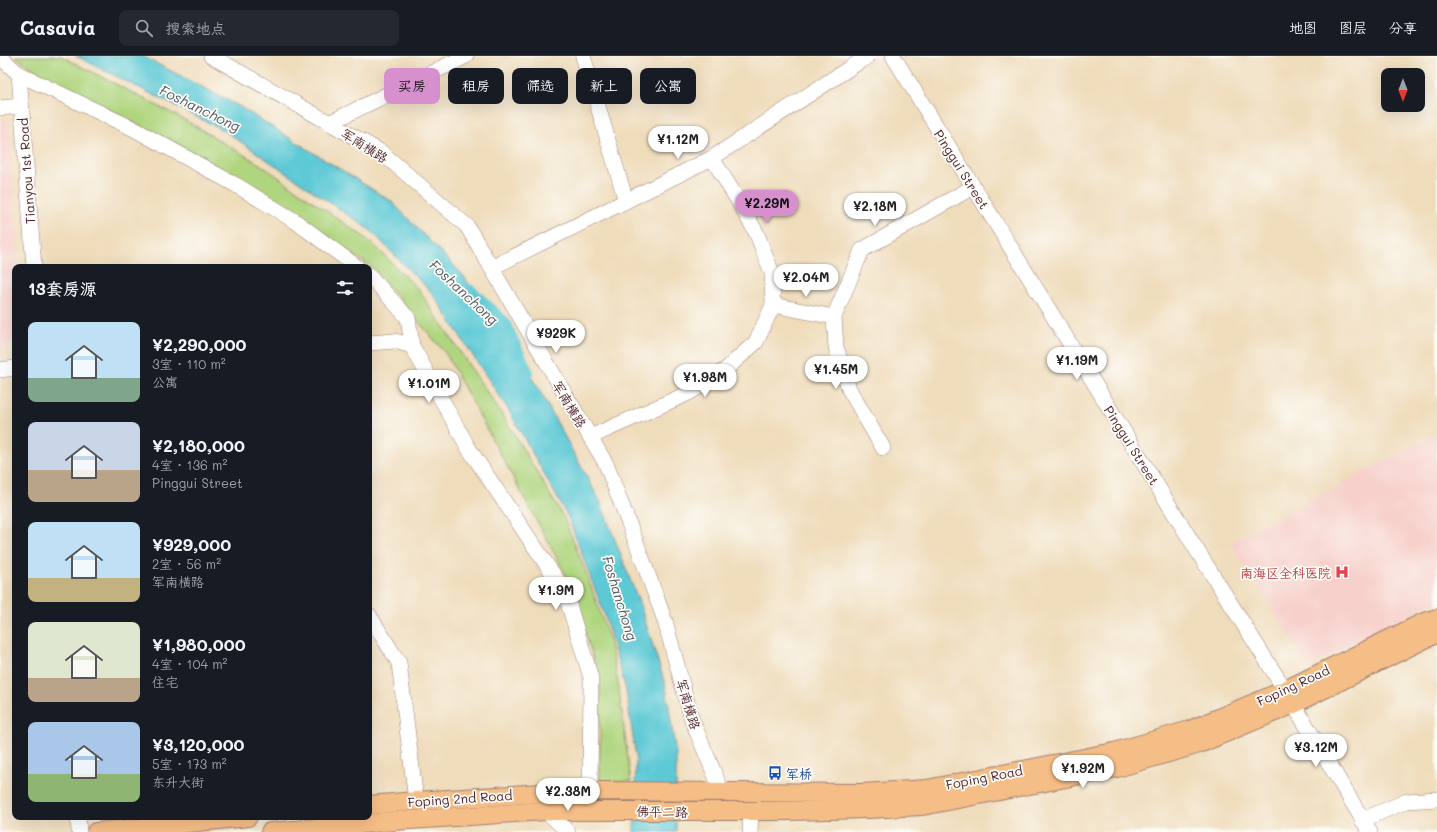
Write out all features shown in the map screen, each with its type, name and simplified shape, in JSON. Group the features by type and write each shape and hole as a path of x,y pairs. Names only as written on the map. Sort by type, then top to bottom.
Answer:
{"main road":[{"name":"Foping Road","path":"699,811 868,809 922,806 1117,768 1198,744 1289,697 1422,623 1437,618"},
{"name":"Foping Road","path":"623,791 862,793 927,789 1114,752 1190,730 1289,697 1437,634"},
{"name":"Foping 2nd Road","path":"372,805 542,793 623,791"},
{"name":"Foping 2nd Road","path":"270,832 402,820 546,811 624,810"},
{"name":"佛平二路","path":"624,810 699,811"},
{"path":"96,832 218,820"}],"street":[{"name":"军南横路","path":"211,56 381,152 467,226 606,464 665,621 692,720 722,792"},
{"path":"329,123 466,56"},
{"path":"583,56 626,201"},
{"path":"491,268 712,158 868,56"},
{"name":"Pinggui Street","path":"893,56 1198,552 1289,697 1366,826"},
{"path":"0,57 19,74 134,129 236,186 295,221 354,264"},
{"name":"Tianyou 1st Road","path":"19,74 34,264"},
{"path":"0,108 21,106"},
{"path":"590,437 689,393 725,370 756,342 773,305 772,273 757,234 712,158"},
{"path":"883,448 849,389 836,347 834,317 862,250 973,187"},
{"path":"372,279 408,318 412,346 469,449 565,592 592,678 590,791"},
{"path":"773,305 834,317"},
{"path":"372,342 395,341 412,346"},
{"path":"0,370 12,368"},
{"path":"372,620 399,664 416,801"},
{"path":"1366,826 1388,808 1407,801 1437,799"},
{"path":"546,811 568,832"},
{"path":"750,811 750,832"},
{"path":"78,820 80,832"}],"shaded area":[{"path":"0,120 8,120 19,264 12,264 12,346 0,347"},
{"name":"南海区全科医院","path":"1437,433 1437,600 1309,667 1230,543"}],"green space":[{"path":"15,56 61,56 185,120 261,165 371,242 418,289 505,419 564,518 585,570 609,638 618,682 631,782 600,782 600,680 570,582 446,354 372,268 372,264 367,264 277,201 177,144 46,78"}],"water":[{"path":"76,56 142,56 237,105 391,201 463,275 537,386 600,501 640,605 666,687 676,755 676,832 634,832 636,758 626,690 605,616 568,517 508,409 432,293 370,230 225,131"}],"waterway":[{"name":"Foshanchong","path":"468,295 500,325 522,372"}],"place":[{"name":"南海区全科医院","path":"1342,572"},
{"name":"军桥","path":"775,773"}]}
